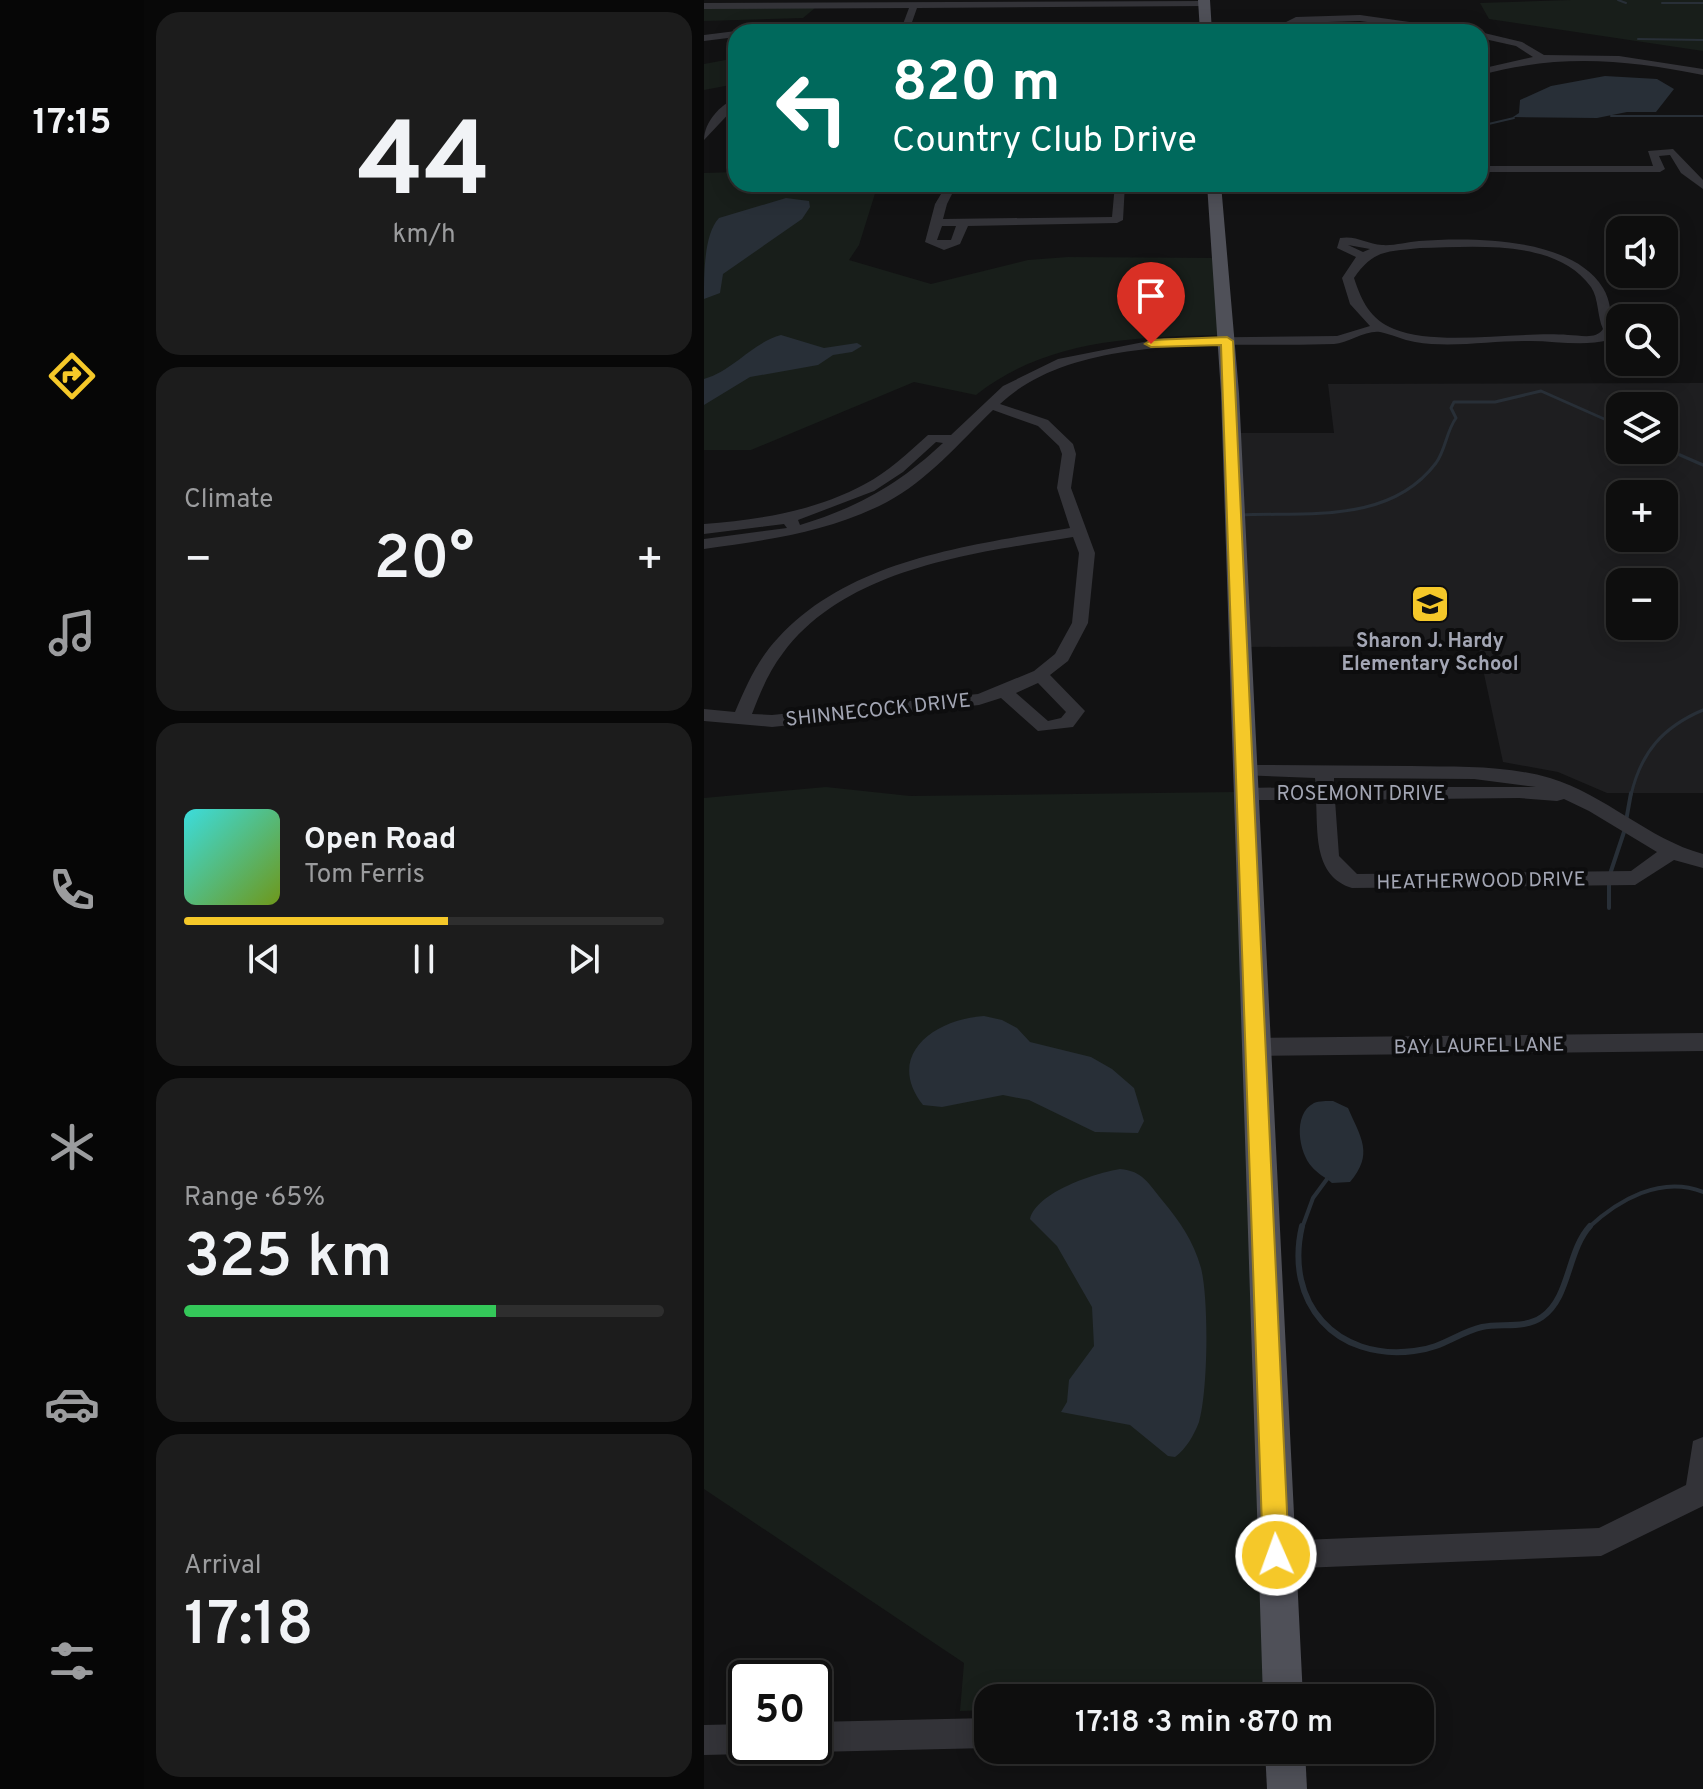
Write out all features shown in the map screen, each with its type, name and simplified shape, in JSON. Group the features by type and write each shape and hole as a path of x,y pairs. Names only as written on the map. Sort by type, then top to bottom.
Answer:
{"main road":[{"path":"1204,2 1205,24"},
{"path":"1215,192 1227,346 1282,1684"},
{"path":"1286,1764 1287,1789"}],"street":[{"path":"704,6 1204,2"},
{"path":"908,24 914,5"},
{"path":"1288,24 1291,21 1360,18 1392,24"},
{"path":"704,38 728,35"},
{"path":"1488,37 1519,44 1540,57"},
{"path":"1488,70 1540,57 1622,58 1703,72"},
{"path":"704,137 728,107"},
{"path":"717,122 728,122"},
{"path":"1660,169 1652,153 1659,150 1673,152 1683,168 1703,186"},
{"path":"1488,169 1683,168"},
{"path":"948,192 941,204 931,242 944,246 956,242 963,223"},
{"path":"937,223 1117,220 1119,192"},
{"path":"1363,256 1341,246 1344,240 1363,242 1380,249"},
{"path":"1606,320 1600,290 1575,267 1548,255 1507,246 1420,244 1380,249 1363,256 1348,278 1350,293 1363,315 1386,330 1454,343 1518,337 1606,342"},
{"path":"704,544 760,539 869,488 898,469 933,438 955,439 1023,379 1063,362 1130,349 1349,346 1386,330"},
{"path":"1593,340 1606,336"},
{"name":"SHINNECOCK DRIVE","path":"704,715 772,721 979,699 1004,692 1040,675 1062,657 1080,623 1087,553 1064,488 1069,454 1066,444 1043,423 991,405"},
{"path":"704,529 792,524"},
{"path":"742,716 754,685 785,640 820,609 859,587 942,555 1079,531"},
{"path":"1004,692 1044,727 1067,723 1076,711 1040,675"},
{"name":"HEATHERWOOD DRIVE","path":"1325,782 1329,858 1352,881 1635,878 1671,852"},
{"name":"ROSEMONT DRIVE","path":"1246,783 1475,782 1569,796 1596,806 1671,852 1703,861"},
{"name":"BAY LAUREL LANE","path":"1256,1047 1703,1042"},
{"path":"1276,1555 1601,1542 1701,1491 1703,1450"},
{"path":"832,1737 974,1733"},
{"path":"704,1740 728,1739"}],"shaded area":[{"path":"1703,0 1703,51 1489,19 1480,3"},
{"path":"704,8 815,8 803,18 704,21"},
{"path":"728,60 728,86 704,90 704,64"},
{"path":"1605,76 1657,79 1674,89 1656,112 1627,112 1597,118 1513,117 1519,113 1520,100 1551,86"},
{"path":"728,172 728,192 876,192 859,245 849,260 931,284 1028,260 1068,257 1216,258 1221,335 1124,340 1062,352 1003,376 976,395 914,382 751,450 704,450 704,173"},
{"path":"786,198 809,201 810,207 802,219 723,274 720,293 704,299 708,244 719,218"},
{"path":"781,335 824,348 857,343 862,346 852,352 833,355 818,365 750,377 704,405 704,379"},
{"name":"Sharon J. Hardy Elementary School","path":"1703,383 1703,793 1607,793 1558,772 1503,762 1478,646 1242,647 1234,433 1334,433 1328,384"},
{"path":"826,787 910,796 1235,792 1267,1684 974,1684 974,1710 960,1711 964,1663 704,1489 704,798"},
{"path":"984,1016 1017,1028 1030,1042 1091,1057 1112,1069 1134,1088 1144,1121 1138,1133 1095,1132 1029,1100 1003,1095 942,1107 923,1105 912,1087 909,1070 912,1056 920,1043 948,1024"},
{"path":"1333,1101 1348,1108 1363,1146 1362,1163 1350,1182 1332,1183 1319,1173 1307,1161 1301,1143 1300,1124 1307,1108 1316,1102"},
{"path":"1120,1169 1140,1175 1175,1216 1194,1249 1204,1283 1206,1368 1202,1408 1192,1437 1175,1457 1168,1456 1130,1425 1061,1412 1067,1402 1069,1380 1094,1346 1092,1307 1057,1246 1030,1219 1035,1209 1055,1192 1082,1179"}],"waterway":[{"path":"1618,0 1626,3"},
{"path":"1662,3 1703,3"},
{"path":"1638,39 1703,40"},
{"path":"1611,116 1703,116"},
{"path":"1488,124 1514,118"},
{"path":"1240,515 1346,511 1396,496 1417,483 1436,463 1456,418 1451,408 1454,402 1495,402 1541,391 1606,420"},
{"path":"1678,454 1703,465"},
{"path":"1631,795 1641,766 1656,743 1676,724 1703,710"},
{"path":"1626,821 1631,793"},
{"path":"1610,874 1625,829"},
{"path":"1609,883 1609,908"},
{"path":"1302,1228 1313,1198 1327,1179"},
{"path":"1589,1227 1613,1208 1641,1193 1672,1187 1703,1192"},
{"path":"1302,1226 1298,1254 1301,1279 1309,1302 1322,1321 1340,1336 1361,1347 1386,1352 1424,1349 1482,1327 1521,1324 1542,1317 1558,1298 1582,1236 1589,1227"}],"place":[{"name":"Sharon J. Hardy Elementary School","path":"1430,604"}],"route":[{"path":"1151,344 1227,341 1276,1555"}]}
